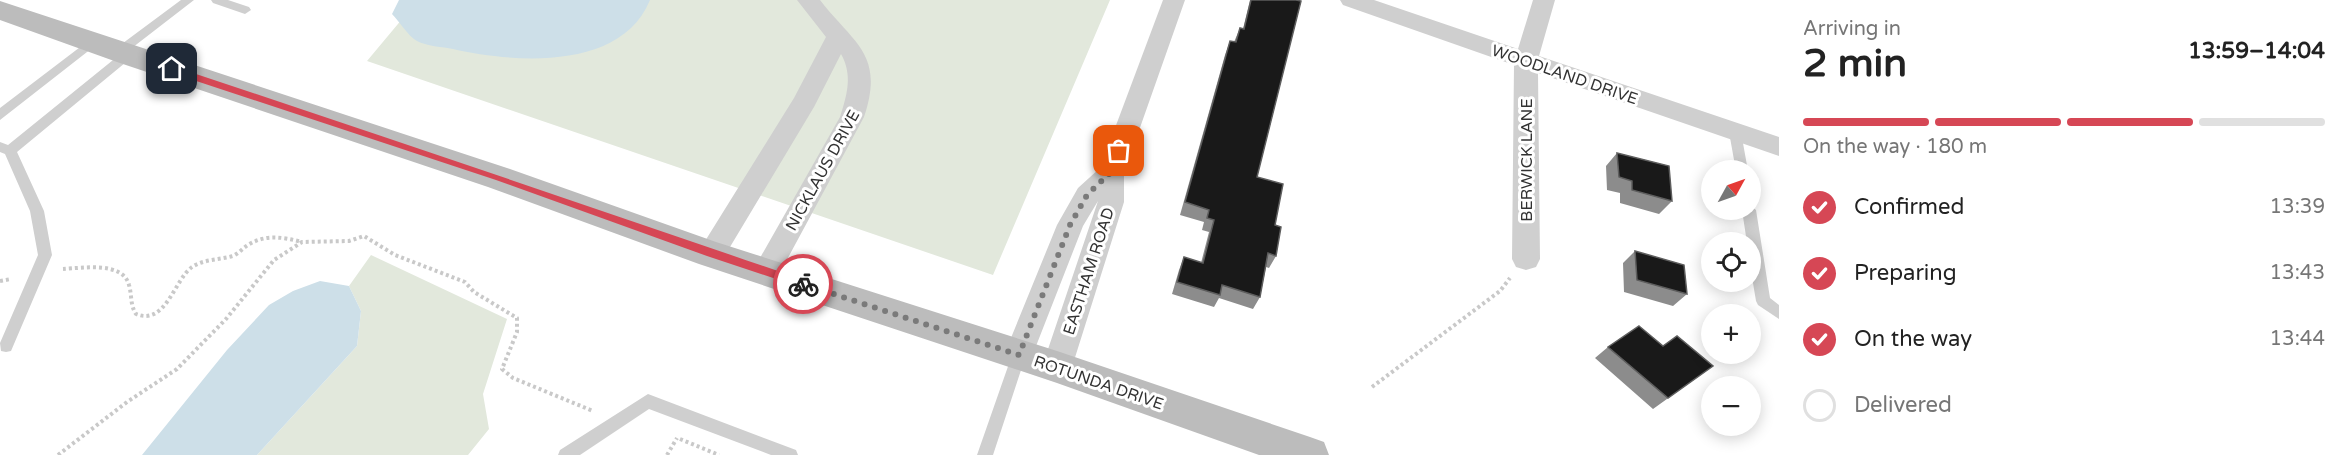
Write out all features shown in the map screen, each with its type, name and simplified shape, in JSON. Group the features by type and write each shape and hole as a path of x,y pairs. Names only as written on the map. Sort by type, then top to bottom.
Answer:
{"main road":[{"name":"ROTUNDA DRIVE","path":"0,10 499,178 711,254 1057,367 1310,455"}],"street":[{"name":"NICKLAUS DRIVE","path":"766,272 852,117 861,96 861,69 839,34 808,0"},
{"name":"EASTHAM ROAD","path":"1057,367 1111,202 1111,172 1174,0"},
{"name":"WOODLAND DRIVE","path":"1351,0 1779,147"},
{"name":"BERWICK LANE","path":"1526,259 1526,61 1544,0"},
{"path":"711,254 805,101 839,34"},
{"name":"EASTHAM ROAD","path":"1019,355 1070,225 1087,195 1111,172"}],"lane":[{"path":"6,346 45,255 37,212 5,149 188,0"},
{"path":"217,0 245,10"},
{"path":"0,115 92,42"},
{"path":"1735,132 1740,160"},
{"path":"1751,220 1763,301 1779,313"},
{"path":"985,455 1019,355"},
{"path":"566,455 648,401 790,455"}],"path":[{"path":"0,281 74,268 118,272 130,283 131,307 135,314 150,315 165,304 192,267 236,254 266,236 277,235 302,242 349,241 364,236 395,255 465,282 474,292 517,318 517,332 502,369 513,378 602,415"},
{"path":"58,455 127,402 177,369 226,319 274,260 302,242"},
{"path":"1372,387 1500,291"},
{"path":"668,455 677,438"}],"shaded area":[{"path":"399,0 650,0 636,23 616,40 591,50 564,56 535,58 478,54 421,43 410,36 392,14"},
{"path":"418,0 1110,0 993,275 367,61"},
{"path":"371,255 507,319 483,394 489,429 468,455 257,455 357,346 361,311 349,286"},
{"path":"320,281 349,286 361,311 357,346 257,455 142,455 227,350 269,305 293,291"}],"building":[{"path":"1251,0 1301,1 1257,177 1283,184 1275,225 1281,227 1276,256 1268,253 1260,297 1222,285 1220,295 1177,282 1184,257 1203,263 1214,220 1207,218 1209,210 1185,202 1230,41 1236,42 1240,28 1244,29"},
{"path":"1617,153 1669,166 1672,201 1632,190 1632,181 1619,177"},
{"path":"1635,251 1684,265 1687,294 1637,280"},
{"path":"1639,326 1663,346 1677,336 1701,356 1701,364 1713,366 1668,398 1608,347"}],"way so far":[{"path":"803,284 1019,355 1070,225 1087,195 1111,172 1119,151"}],"route":[{"path":"172,69 499,178 711,254 803,284"}]}
